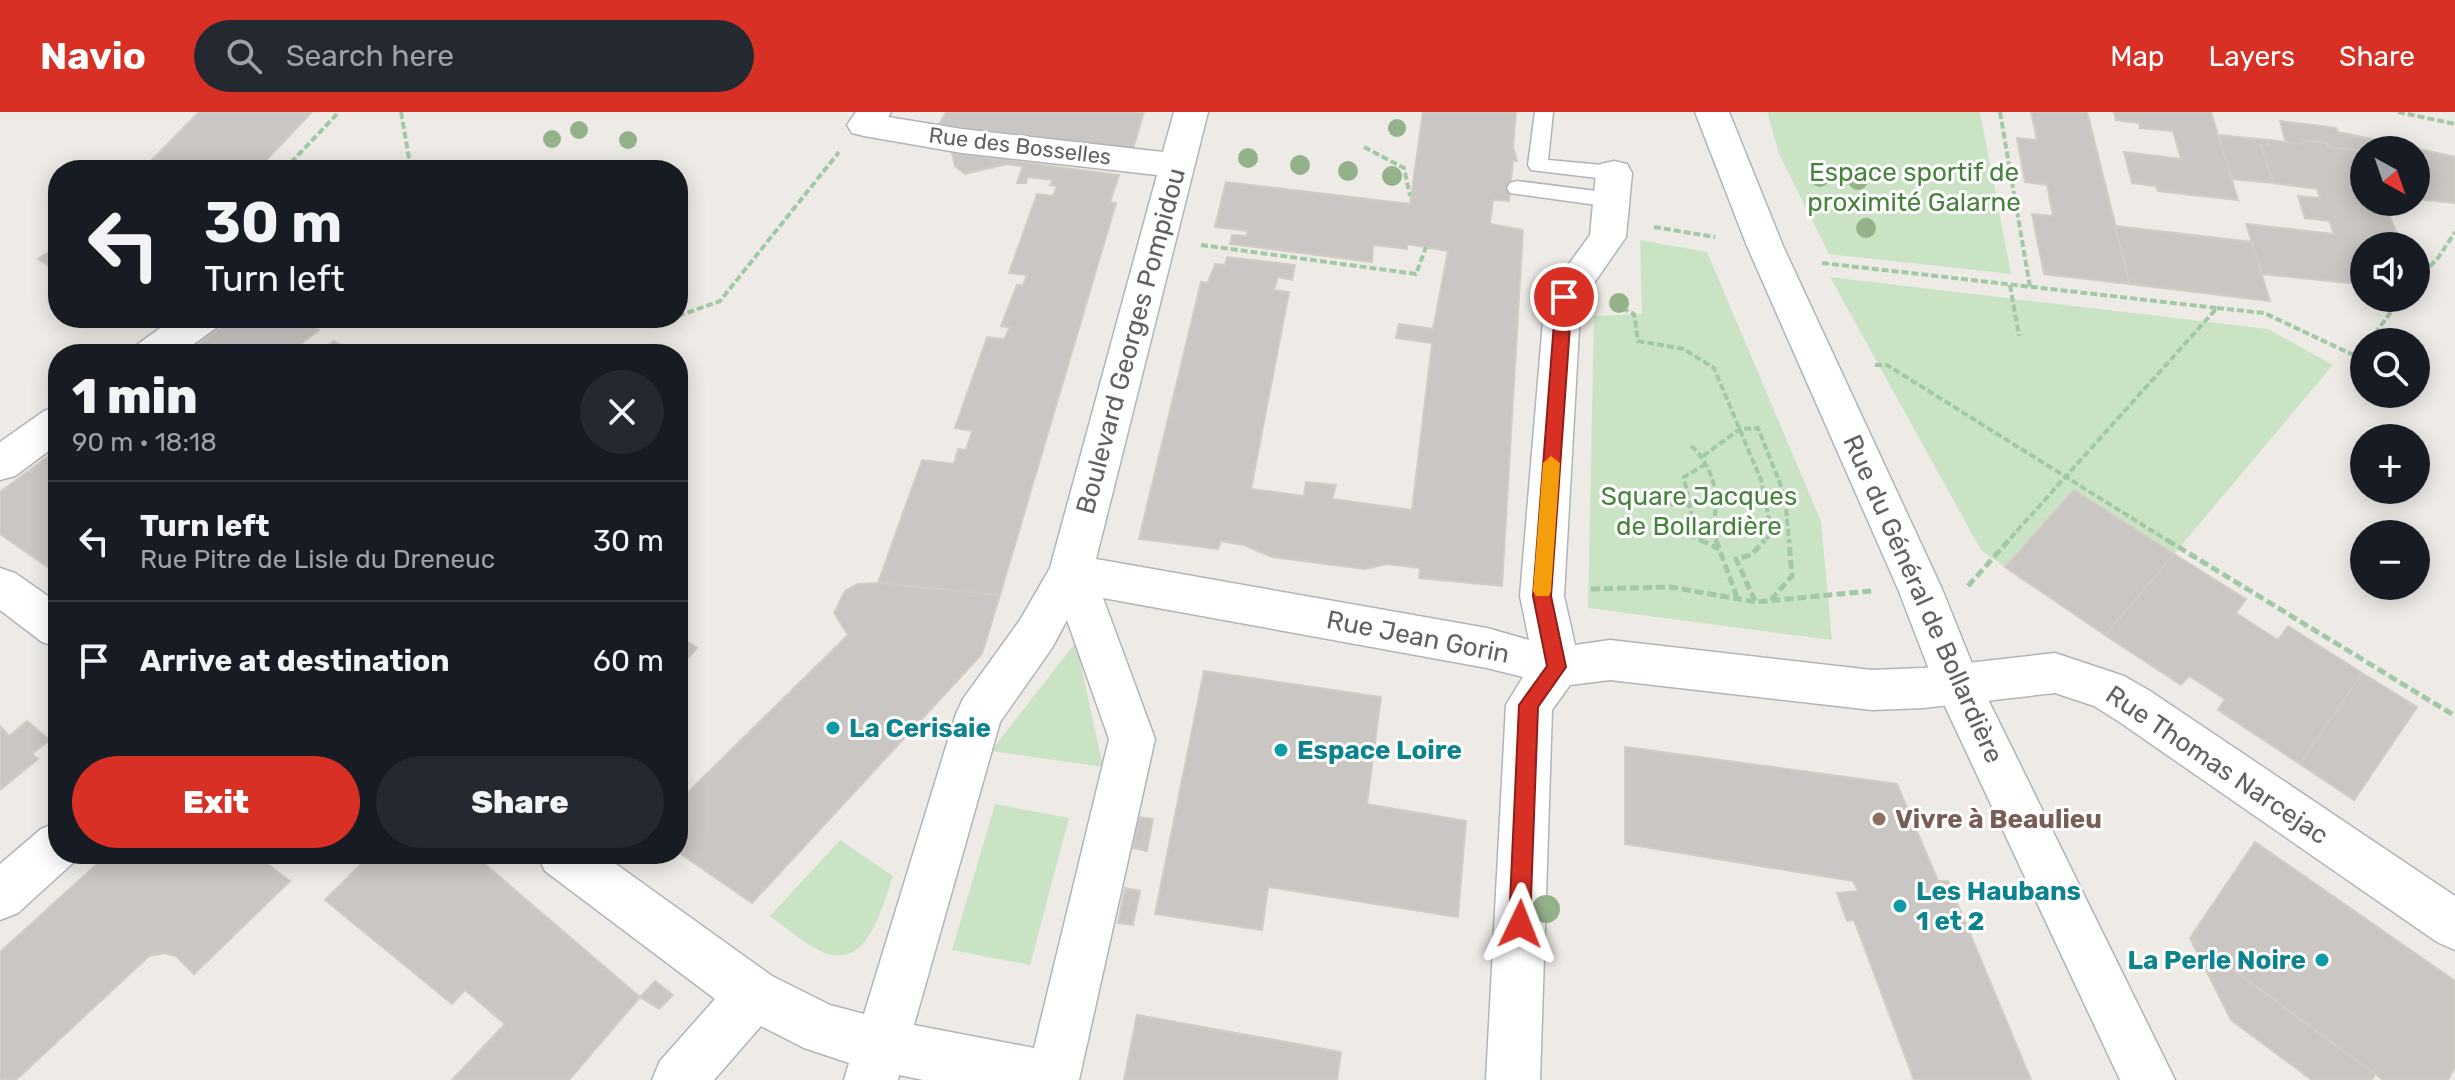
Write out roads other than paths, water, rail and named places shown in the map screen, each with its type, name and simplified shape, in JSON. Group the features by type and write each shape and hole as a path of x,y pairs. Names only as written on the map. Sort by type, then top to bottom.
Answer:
{"street":[{"name":"Boulevard Georges Pompidou","path":"876,1062 979,714 1036,634 1071,571 1191,112"},
{"name":"Rue du Général de Bollardière","path":"1712,112 1765,246 1920,589 1958,685 2148,1080"},
{"name":"Rue des Bosselles","path":"869,119 962,141 1176,165"},
{"path":"1513,1080 1529,705 1557,667 1542,596 1564,297 1608,237 1612,198"},
{"path":"166,344 188,328"},
{"path":"0,464 48,429"},
{"path":"576,864 754,994 823,1029 876,1062 1052,1080 1132,739 1071,571"},
{"name":"Rue Jean Gorin","path":"1071,571 1106,580 1487,648 1557,667 1610,660 1872,690 1958,685"},
{"path":"0,586 48,621"},
{"name":"Rue Thomas Narcejac","path":"1958,685 2055,673 2108,690 2455,925"},
{"path":"0,896 48,854"},
{"path":"679,1080 754,994"}],"lane":[{"path":"1544,112 1538,165 1612,198"},
{"path":"1517,188 1612,198"}],"place":[{"name":"La Cerisaie","path":"833,728"},
{"name":"Espace Loire","path":"1281,750"},
{"name":"Vivre à Beaulieu","path":"1879,819"},
{"name":"Les Haubans 1 et 2","path":"1900,906"},
{"name":"La Perle Noire","path":"2322,960"}],"park label":[{"name":"Espace sportif de proximité Galarne","path":"1914,187"},
{"name":"Square Jacques de Bollardière","path":"1699,511"}]}
